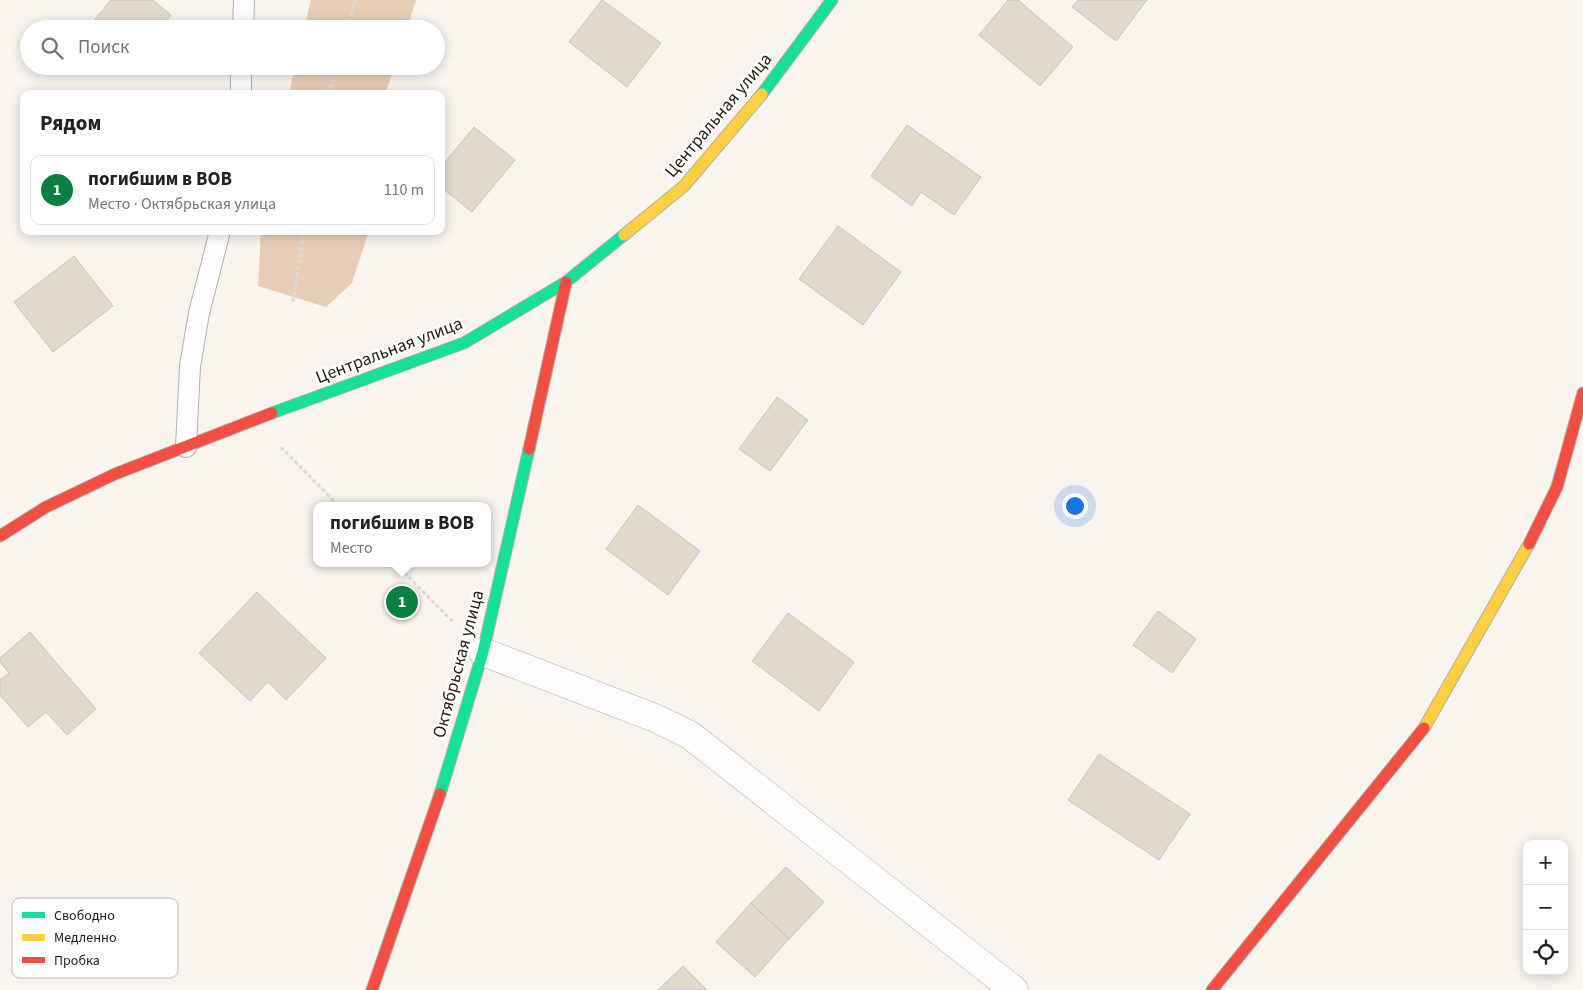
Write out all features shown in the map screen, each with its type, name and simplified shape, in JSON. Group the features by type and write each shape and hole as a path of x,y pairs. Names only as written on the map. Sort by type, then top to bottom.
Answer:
{"street":[{"name":"Центральная улица","path":"0,536 46,507 115,474 255,419 464,343 566,282 684,186 756,102 832,0"},
{"name":"Октябрьская улица","path":"372,990 429,831 483,652 566,282"},
{"path":"1212,990 1326,847 1419,737 1526,551 1558,487 1583,393"},
{"path":"483,652 655,718 690,735 1014,990"}],"lane":[{"path":"243,20 244,0"},
{"path":"241,90 242,75"},
{"path":"186,447 190,366 199,314 219,235"}],"path":[{"path":"349,20 355,0"},
{"path":"330,90 334,75"},
{"path":"293,302 303,235"},
{"path":"278,444 335,502"},
{"path":"399,567 483,652"}],"shaded area":[{"path":"311,0 416,0 410,20 306,20"},
{"path":"293,75 392,75 386,90 290,90"},
{"path":"261,235 368,235 352,283 326,307 258,286"}],"building":[{"path":"111,0 153,0 171,15 167,20 94,20"},
{"path":"602,0 661,43 627,87 569,42"},
{"path":"1008,0 1018,0 1073,47 1040,86 979,35"},
{"path":"1078,0 1147,0 1116,41 1072,7"},
{"path":"907,125 981,177 954,215 921,192 912,206 871,176"},
{"path":"474,127 515,160 472,212 445,190 445,162"},
{"path":"838,226 901,272 863,325 799,279"},
{"path":"74,256 113,306 53,352 14,302"},
{"path":"777,397 808,420 770,471 739,449"},
{"path":"638,505 700,551 668,595 606,549"},
{"path":"257,592 326,658 286,700 268,682 250,701 199,653"},
{"path":"1158,611 1196,639 1172,673 1133,645"},
{"path":"788,613 854,662 819,711 752,661"},
{"path":"30,632 96,709 67,735 46,712 28,727 0,695 0,680 9,673 0,662 0,658"},
{"path":"1099,754 1190,814 1159,860 1068,800"},
{"path":"786,867 824,902 789,939 751,903"},
{"path":"751,903 789,939 755,977 716,942"},
{"path":"683,966 707,990 658,990"}],"traffic: fast":[{"path":"762,94 832,0"},
{"path":"272,413 464,343 566,282 624,235"},
{"path":"440,794 483,652 529,449"}],"traffic: slow":[{"path":"624,235 684,186 762,94"},
{"path":"1424,728 1529,544"}],"traffic: jam":[{"path":"529,449 566,282"},
{"path":"1529,544 1557,487 1583,393"},
{"path":"0,536 46,507 115,474 272,413"},
{"path":"1212,990 1424,728"},
{"path":"372,990 440,794"}],"place":[{"name":"погибшим в ВОВ","path":"402,602"}]}
